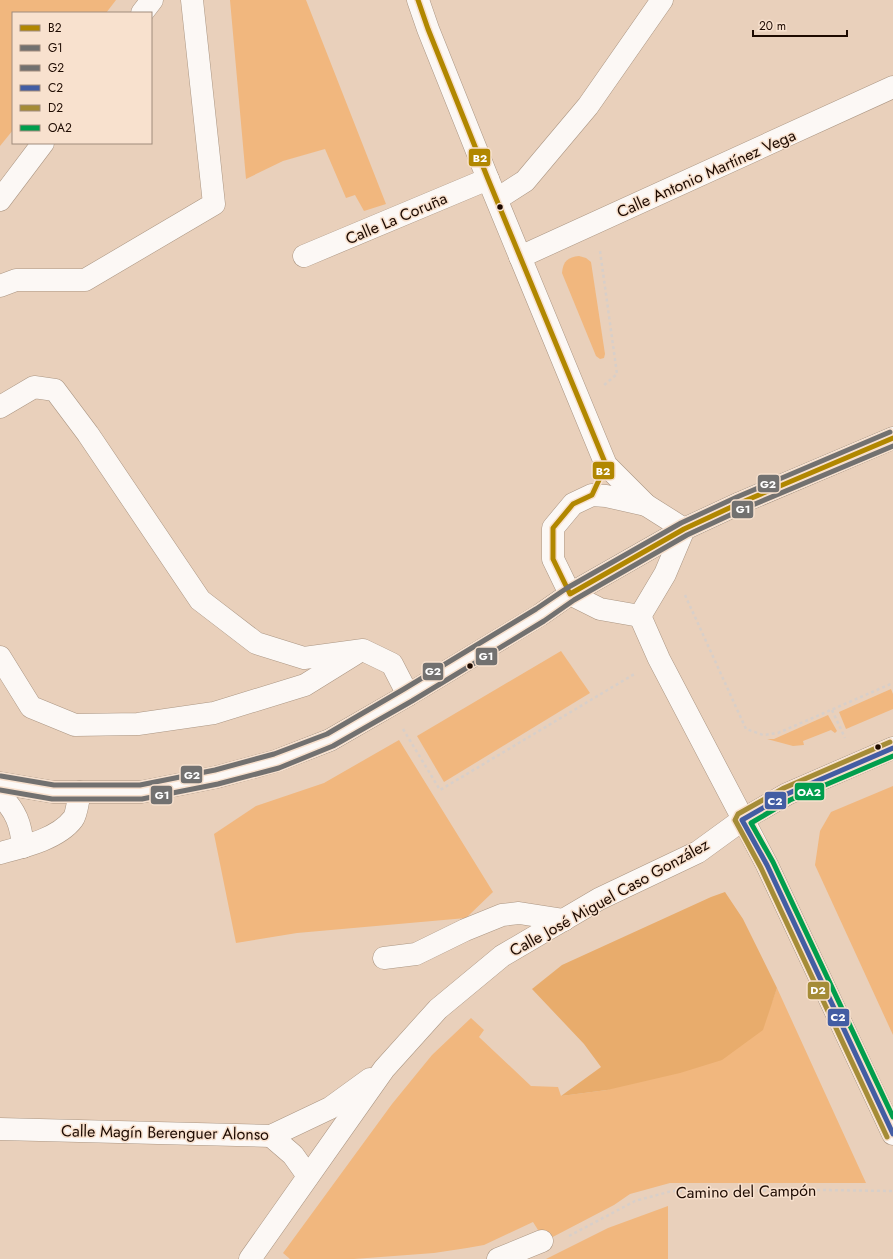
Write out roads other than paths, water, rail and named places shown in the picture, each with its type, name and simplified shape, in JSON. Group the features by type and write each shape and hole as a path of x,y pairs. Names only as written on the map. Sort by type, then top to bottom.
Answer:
{"main road":[{"path":"143,12 152,0"},
{"path":"0,286 16,280 85,280 214,204 192,0"},
{"path":"418,0 431,37 488,179 606,465 646,505 684,529"},
{"path":"497,200 525,181 583,112 662,0"},
{"name":"Calle Antonio Martínez Vega","path":"520,257 893,88"},
{"path":"0,200 42,144"},
{"name":"Calle La Coruña","path":"304,256 488,179"},
{"path":"0,407 34,387 55,390 88,434 200,600 256,643 304,658 363,650 392,664 408,695"},
{"path":"0,783 53,792 140,792 217,777 276,761 330,740 408,695 540,615 570,594 684,529 740,503 893,438"},
{"path":"592,495 606,465"},
{"path":"640,616 600,609 570,594 553,559 554,528 573,504 592,495 606,496 646,505"},
{"path":"640,616 665,574 684,529"},
{"path":"640,616 659,659 742,820 767,865 893,1134"},
{"path":"0,657 31,708 75,725 138,724 214,713 299,687 305,685 363,650"},
{"name":"Calle José Miguel Caso González","path":"250,1259 384,1070 438,1009 502,956 599,899 698,852 742,820 787,794 893,748"},
{"path":"0,853 55,835 74,819 80,792"},
{"path":"0,795 11,806 21,831 22,847"},
{"path":"384,958 416,954 465,930 502,915 519,913 564,920"},
{"name":"Calle Magín Berenguer Alonso","path":"0,1129 272,1136 330,1108 384,1070"},
{"path":"272,1136 293,1154 308,1176"},
{"path":"498,1259 542,1241"}]}
